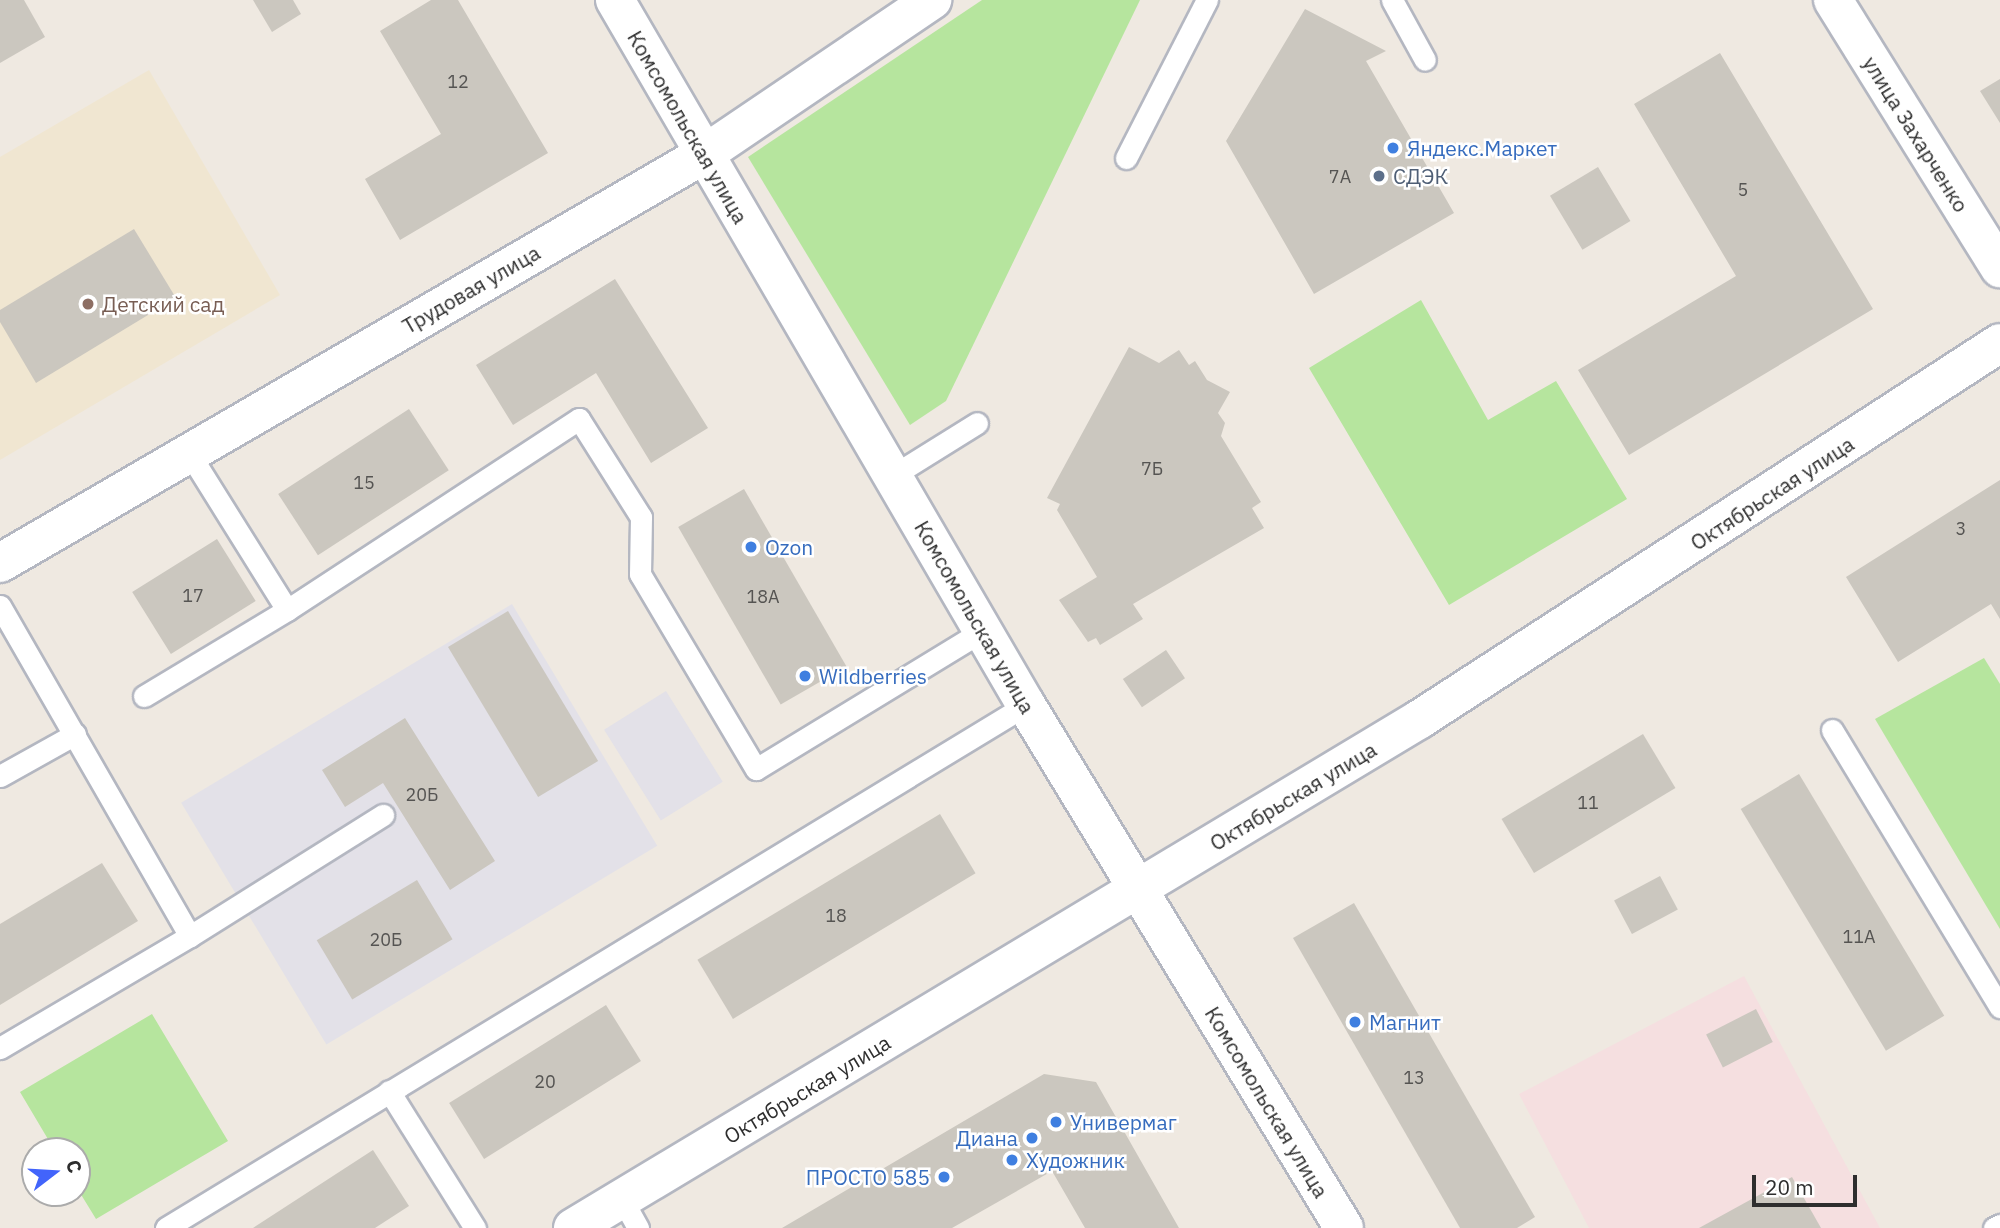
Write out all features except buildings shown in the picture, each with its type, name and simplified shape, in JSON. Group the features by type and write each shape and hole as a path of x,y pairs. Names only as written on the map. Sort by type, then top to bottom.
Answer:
{"street":[{"name":"Комсомольская улица","path":"615,0 982,631 1344,1228"},
{"name":"Трудовая улица","path":"0,563 703,155 932,0"},
{"name":"улица Захарченко","path":"1833,0 2000,268"},
{"name":"Октябрьская улица","path":"573,1228 630,1214 1140,890 1450,700 2000,343"}],"lane":[{"path":"1126,158 1207,0"},
{"path":"1392,0 1425,60"},
{"path":"144,696 287,610 579,419 641,517 640,574 756,769 982,631"},
{"path":"892,476 977,423"},
{"path":"189,453 287,610"},
{"path":"0,606 190,936"},
{"path":"166,1228 1026,705"},
{"path":"1832,730 2000,1007"},
{"path":"0,776 75,734"},
{"path":"0,1048 190,936 383,815"},
{"path":"388,1091 475,1228"},
{"path":"1994,1228 2000,1225"}],"shaded area":[{"path":"149,70 280,295 0,460 0,157"},
{"path":"512,604 657,846 326,1045 181,803"},
{"path":"666,691 723,782 661,820 604,730"},
{"path":"1744,976 1880,1228 1589,1228 1519,1094"}],"green space":[{"path":"982,0 1140,0 946,401 910,425 748,157"},
{"path":"1421,300 1488,420 1556,381 1627,499 1449,605 1309,368"},
{"path":"1984,658 2000,684 2000,929 1875,719"},
{"path":"152,1014 228,1141 96,1219 89,1207 91,1207 91,1137 47,1137 20,1092"}],"place":[{"name":"Яндекс.Маркет","path":"1393,148"},
{"name":"СДЭК","path":"1379,176"},
{"name":"Детский сад","path":"88,304"},
{"name":"Ozon","path":"751,547"},
{"name":"Wildberries","path":"805,676"},
{"name":"Магнит","path":"1355,1022"},
{"name":"Универмаг","path":"1056,1122"},
{"name":"Диана","path":"1032,1138"},
{"name":"Художник","path":"1012,1160"},
{"name":"ПРОСТО 585","path":"944,1177"}]}
